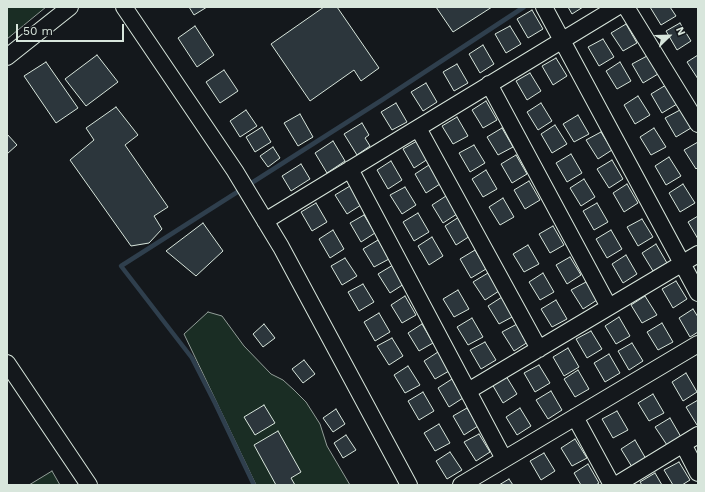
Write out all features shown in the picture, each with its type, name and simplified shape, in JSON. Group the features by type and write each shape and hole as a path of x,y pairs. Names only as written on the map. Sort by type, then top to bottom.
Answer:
{"street":[{"path":"7,57 70,7"},
{"path":"124,7 235,171 265,221 409,485"},
{"path":"544,7 698,293"},
{"path":"265,221 616,7"},
{"path":"626,7 698,124"},
{"path":"489,84 609,307"},
{"path":"418,128 539,349"},
{"path":"350,169 504,459"},
{"path":"468,391 698,254"},
{"path":"461,485 698,344"},
{"path":"7,363 89,485"},
{"path":"574,417 612,485"},
{"path":"616,485 698,435"},
{"path":"683,444 698,473"}],"green space":[{"path":"7,7 46,7 7,39"},
{"path":"208,312 222,316 244,346 271,374 283,380 306,402 320,424 327,446 350,485 256,485 184,334"},
{"path":"52,471 60,485 29,485"}],"building":[{"path":"189,7 207,7 194,15"},
{"path":"324,7 337,7 379,68 361,81 354,70 310,101 271,44"},
{"path":"436,7 492,7 453,32"},
{"path":"568,7 583,7 572,14"},
{"path":"650,7 670,7 676,16 661,25"},
{"path":"532,10 543,29 528,38 517,19"},
{"path":"680,23 691,41 677,50 666,31"},
{"path":"626,24 637,43 623,51 611,33"},
{"path":"195,26 214,55 197,67 178,38"},
{"path":"510,26 521,44 506,53 495,34"},
{"path":"603,39 614,57 599,66 588,47"},
{"path":"483,45 494,64 480,73 469,54"},
{"path":"97,55 118,82 86,106 65,79"},
{"path":"698,55 698,79 687,62"},
{"path":"647,56 658,74 643,83 632,64"},
{"path":"556,58 567,76 553,85 542,66"},
{"path":"46,62 78,108 56,123 24,76"},
{"path":"620,62 631,81 617,89 606,71"},
{"path":"457,64 468,83 454,91 443,72"},
{"path":"224,70 238,91 220,103 206,82"},
{"path":"530,73 541,91 527,100 516,81"},
{"path":"426,83 437,102 423,111 411,92"},
{"path":"666,85 677,104 662,113 651,94"},
{"path":"638,96 650,115 635,124 624,105"},
{"path":"486,101 497,120 483,128 472,110"},
{"path":"396,103 407,122 392,130 381,112"},
{"path":"541,103 552,121 538,130 527,112"},
{"path":"116,107 138,135 125,145 168,207 154,216 162,229 149,243 131,246 70,160 94,140 86,128"},
{"path":"246,110 257,126 240,137 230,121"},
{"path":"680,110 691,128 676,137 665,118"},
{"path":"300,114 313,137 298,146 284,123"},
{"path":"578,115 589,134 574,142 563,124"},
{"path":"457,117 468,136 453,144 442,126"},
{"path":"362,123 369,135 365,138 370,146 357,155 344,134"},
{"path":"555,125 567,144 552,153 541,134"},
{"path":"262,127 271,142 255,152 246,137"},
{"path":"502,128 513,147 498,155 487,137"},
{"path":"654,128 666,147 651,155 640,137"},
{"path":"601,132 612,150 598,159 586,140"},
{"path":"7,134 17,145 7,154"},
{"path":"333,141 345,161 327,173 315,153"},
{"path":"417,141 428,159 414,168 403,149"},
{"path":"698,142 698,167 696,169 684,150"},
{"path":"474,145 485,163 470,172 459,153"},
{"path":"273,147 280,158 268,167 260,156"},
{"path":"571,154 582,173 567,182 556,163"},
{"path":"516,155 527,174 512,183 501,164"},
{"path":"669,157 681,176 666,185 655,166"},
{"path":"612,160 623,179 609,188 597,169"},
{"path":"391,161 402,180 388,189 377,170"},
{"path":"301,164 310,179 291,191 282,176"},
{"path":"429,165 440,184 426,193 415,174"},
{"path":"486,170 497,189 483,197 472,179"},
{"path":"584,179 595,197 581,206 570,188"},
{"path":"529,181 540,200 525,209 514,190"},
{"path":"627,184 638,203 624,212 613,193"},
{"path":"683,184 695,203 680,212 669,193"},
{"path":"350,186 361,205 347,214 335,195"},
{"path":"405,187 416,205 402,214 390,195"},
{"path":"446,196 457,214 443,223 432,205"},
{"path":"503,198 514,217 500,225 489,207"},
{"path":"316,203 327,222 312,231 301,212"},
{"path":"597,203 608,222 594,230 583,211"},
{"path":"418,213 429,232 414,241 403,222"},
{"path":"364,215 375,233 361,242 350,223"},
{"path":"698,216 698,239 688,222"},
{"path":"459,217 470,236 456,245 445,226"},
{"path":"642,219 653,237 638,246 627,227"},
{"path":"203,223 223,251 196,276 166,251"},
{"path":"553,226 564,245 550,253 539,234"},
{"path":"333,230 344,249 330,258 319,239"},
{"path":"611,230 622,249 607,258 596,239"},
{"path":"432,237 443,256 429,265 418,246"},
{"path":"378,240 389,259 374,267 363,249"},
{"path":"656,244 667,263 653,271 642,253"},
{"path":"528,245 539,264 524,272 513,254"},
{"path":"475,250 486,269 471,278 460,259"},
{"path":"626,255 637,274 623,283 612,264"},
{"path":"570,257 581,275 567,284 556,265"},
{"path":"345,258 357,276 342,285 331,266"},
{"path":"393,265 404,284 390,293 378,274"},
{"path":"488,273 499,291 485,300 473,282"},
{"path":"543,273 554,292 540,300 529,282"},
{"path":"676,281 687,299 673,308 662,289"},
{"path":"586,282 597,300 583,309 571,290"},
{"path":"363,284 374,302 359,311 348,292"},
{"path":"458,290 469,309 454,317 443,299"},
{"path":"405,296 416,315 402,323 391,305"},
{"path":"645,296 657,315 642,323 631,305"},
{"path":"502,297 514,316 499,324 488,306"},
{"path":"556,300 567,319 552,327 541,309"},
{"path":"693,309 698,317 698,332 690,337 679,318"},
{"path":"379,313 390,332 375,341 364,322"},
{"path":"619,317 630,336 616,344 605,326"},
{"path":"472,318 483,337 468,345 457,327"},
{"path":"662,323 673,342 658,350 647,332"},
{"path":"264,324 275,338 263,347 253,334"},
{"path":"422,324 433,343 419,351 408,333"},
{"path":"517,324 528,342 514,351 502,332"},
{"path":"591,331 602,349 587,358 576,339"},
{"path":"392,338 403,356 389,365 377,346"},
{"path":"485,342 496,360 481,369 470,350"},
{"path":"632,343 643,361 629,370 618,351"},
{"path":"568,348 579,367 564,376 553,357"},
{"path":"438,352 449,371 435,379 424,361"},
{"path":"609,354 620,373 605,382 594,363"},
{"path":"304,360 315,374 303,383 292,369"},
{"path":"539,365 550,383 535,392 524,373"},
{"path":"408,366 420,385 405,393 394,375"},
{"path":"578,370 589,389 575,397 564,379"},
{"path":"686,373 697,392 683,401 672,382"},
{"path":"506,376 517,394 503,403 492,384"},
{"path":"452,379 463,398 449,407 438,388"},
{"path":"551,391 562,410 548,419 536,400"},
{"path":"423,392 434,411 419,420 408,401"},
{"path":"653,394 664,413 649,421 638,403"},
{"path":"698,400 698,425 697,425 686,407"},
{"path":"264,405 275,423 255,435 244,417"},
{"path":"467,408 478,426 464,435 453,416"},
{"path":"520,408 531,426 517,435 506,417"},
{"path":"336,409 345,424 333,432 323,418"},
{"path":"617,411 628,430 613,438 602,419"},
{"path":"670,418 681,437 667,445 655,427"},
{"path":"439,424 450,443 435,451 424,433"},
{"path":"278,431 301,472 291,478 295,485 276,485 254,445"},
{"path":"479,434 490,452 476,461 464,442"},
{"path":"346,435 356,450 343,458 334,443"},
{"path":"575,439 587,458 572,466 561,448"},
{"path":"635,440 646,459 632,467 621,449"},
{"path":"450,452 462,470 447,479 436,461"},
{"path":"544,453 555,471 541,480 530,461"},
{"path":"679,462 690,480 682,485 673,485 664,470"},
{"path":"588,464 599,483 596,485 581,485 574,473"},
{"path":"655,473 662,485 642,485 640,482"},
{"path":"509,479 513,485 499,485"}],"waterway":[{"path":"254,485 192,358 121,266 382,100 524,7"}]}
